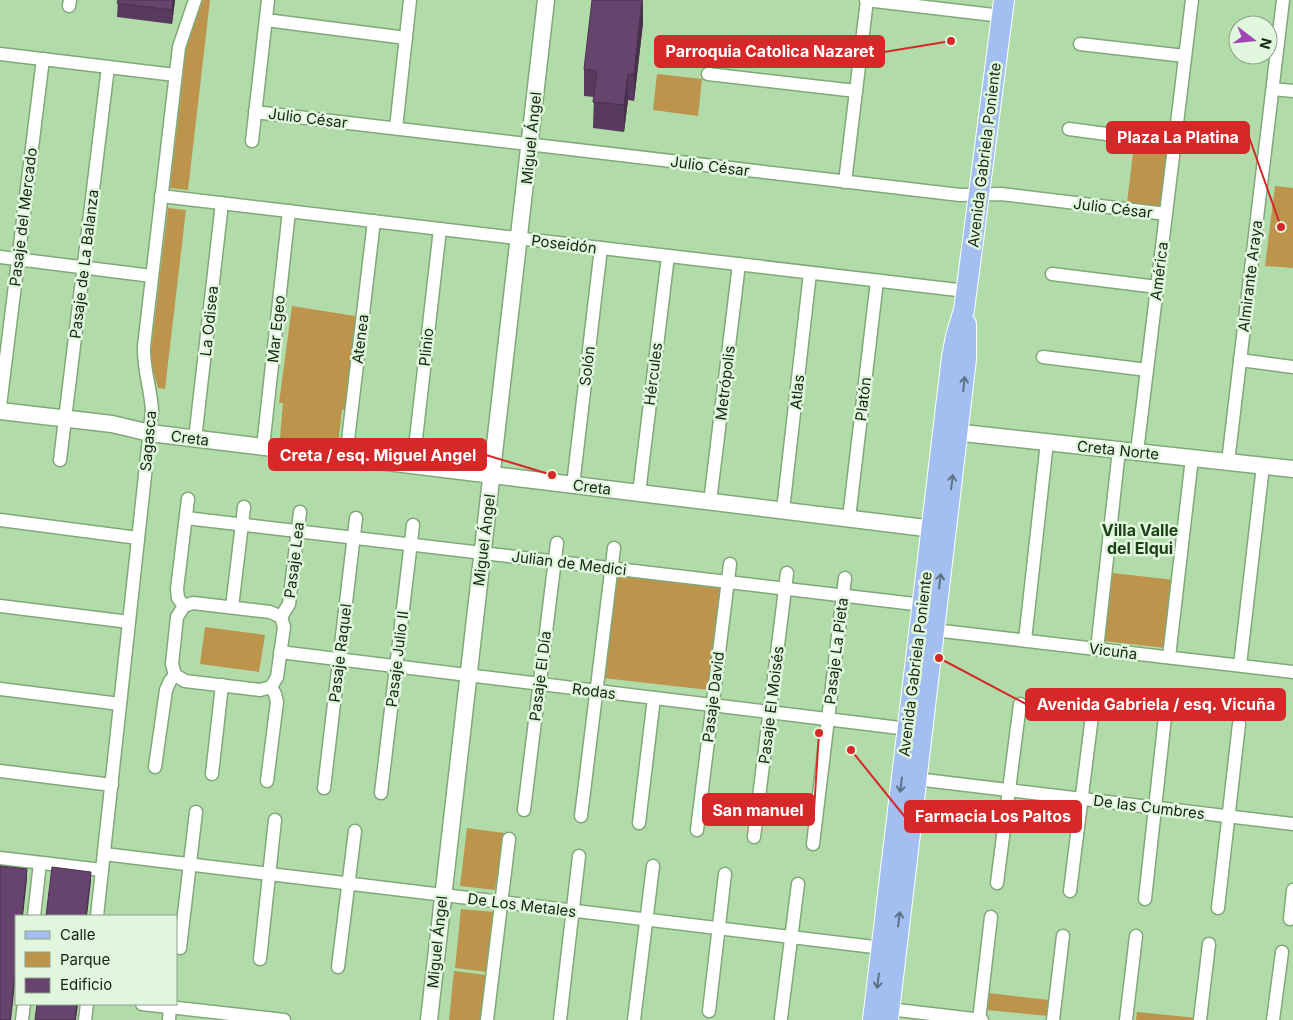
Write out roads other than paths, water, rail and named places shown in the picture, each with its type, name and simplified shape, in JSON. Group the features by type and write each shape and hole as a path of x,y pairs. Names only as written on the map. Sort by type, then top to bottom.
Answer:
{"main road":[{"name":"Avenida Gabriela Poniente","path":"883,1016 916,780 934,630 939,529 951,432 967,344 965,301 1003,8"},
{"name":"Avenida Gabriela Poniente","path":"883,1016 882,948 922,605 939,529"}],"street":[{"name":"Sagasca","path":"97,915 150,434 151,401 143,358 176,75 182,34 195,0"},
{"path":"252,141 268,0"},
{"path":"396,128 410,0"},
{"name":"Miguel Ángel","path":"429,1020 442,895 531,144 546,0"},
{"path":"846,182 867,0 1003,8"},
{"name":"América","path":"1136,452 1192,0"},
{"name":"Almirante Araya","path":"1228,462 1283,0"},
{"path":"266,20 406,38"},
{"path":"1080,44 1185,56"},
{"path":"0,54 176,75"},
{"name":"Pasaje del Mercado","path":"0,406 43,59"},
{"name":"Pasaje de La Balanza","path":"60,460 108,67"},
{"path":"708,74 856,91"},
{"path":"1273,89 1293,91"},
{"name":"Julio César","path":"255,112 960,195 1001,194 1166,214"},
{"path":"1069,129 1174,143"},
{"name":"Poseidón","path":"161,196 877,281 965,301"},
{"name":"La Odisea","path":"195,439 222,204"},
{"name":"Mar Egeo","path":"263,447 289,211"},
{"name":"Atenea","path":"346,457 374,221"},
{"name":"Plinio","path":"413,465 440,229"},
{"name":"Solón","path":"573,485 601,248"},
{"name":"Hércules","path":"639,493 668,256"},
{"path":"0,257 152,276"},
{"name":"Metrópolis","path":"710,502 739,264"},
{"name":"Atlas","path":"784,510 810,273"},
{"path":"1052,274 1157,287"},
{"name":"Platón","path":"849,518 877,281"},
{"path":"1043,357 1147,370"},
{"path":"1240,360 1293,367"},
{"name":"Creta","path":"0,411 112,424 150,434 939,529"},
{"name":"Creta Norte","path":"951,432 1293,470"},
{"path":"1026,640 1047,442"},
{"path":"1097,649 1119,450"},
{"path":"1169,657 1192,458"},
{"path":"1240,665 1264,466"},
{"path":"184,606 178,598 177,589 188,499"},
{"path":"232,607 244,506"},
{"name":"Pasaje Lea","path":"267,781 277,702 271,687 277,677 284,627 281,617 289,604 300,512"},
{"name":"Julian de Medici","path":"186,518 922,605"},
{"name":"Pasaje Raquel","path":"324,788 356,518"},
{"path":"0,520 138,538"},
{"name":"Pasaje Julio II","path":"381,793 414,525"},
{"name":"Pasaje El Día","path":"524,810 557,543"},
{"path":"581,816 614,548"},
{"name":"Pasaje David","path":"697,830 730,564"},
{"name":"Pasaje El Moisés","path":"754,837 787,572"},
{"name":"Pasaje La Pieta","path":"813,844 845,578"},
{"path":"271,687 264,690 185,681 175,675 172,664 177,617 184,606 193,602 270,612 281,617"},
{"path":"0,606 129,622"},
{"name":"Vicuña","path":"934,630 1293,672"},
{"name":"Rodas","path":"280,652 908,729"},
{"path":"155,767 166,690 175,675"},
{"path":"212,774 222,685"},
{"path":"0,689 120,704"},
{"path":"638,823 654,698"},
{"path":"997,883 1020,704"},
{"path":"1070,891 1093,708"},
{"path":"1145,899 1165,717"},
{"path":"1218,908 1239,724"},
{"path":"0,771 112,784"},
{"name":"De las Cumbres","path":"916,780 1293,824"},
{"path":"180,948 196,812"},
{"path":"260,959 275,820"},
{"path":"338,967 355,831"},
{"path":"487,1020 509,839"},
{"name":"De Los Metales","path":"104,854 882,948"},
{"path":"560,1020 579,856"},
{"path":"0,858 102,870"},
{"path":"34,915 40,863"},
{"path":"634,1020 653,866"},
{"path":"709,1011 725,874"},
{"path":"781,1018 798,884"},
{"path":"1290,919 1293,890"},
{"path":"883,1016 980,1020 991,917"},
{"path":"1053,1020 1063,936"},
{"path":"1126,1020 1136,936"},
{"path":"1200,1020 1209,944"},
{"path":"1273,1020 1282,952"},
{"path":"22,1020 24,1005"},
{"path":"85,1020 87,1005"},
{"path":"145,1005 170,1014 284,1020"}],"place":[{"name":"Parroquia Catolica Nazaret","path":"951,41"},
{"name":"Plaza La Platina","path":"1281,227"},
{"name":"Creta / esq. Miguel Angel","path":"552,475"},
{"name":"Avenida Gabriela / esq. Vicuña","path":"939,658"},
{"name":"San manuel","path":"819,733"},
{"name":"Farmacia Los Paltos","path":"851,750"}],"district":[{"name":"Villa Valle del Elqui","path":"1140,539"}]}
